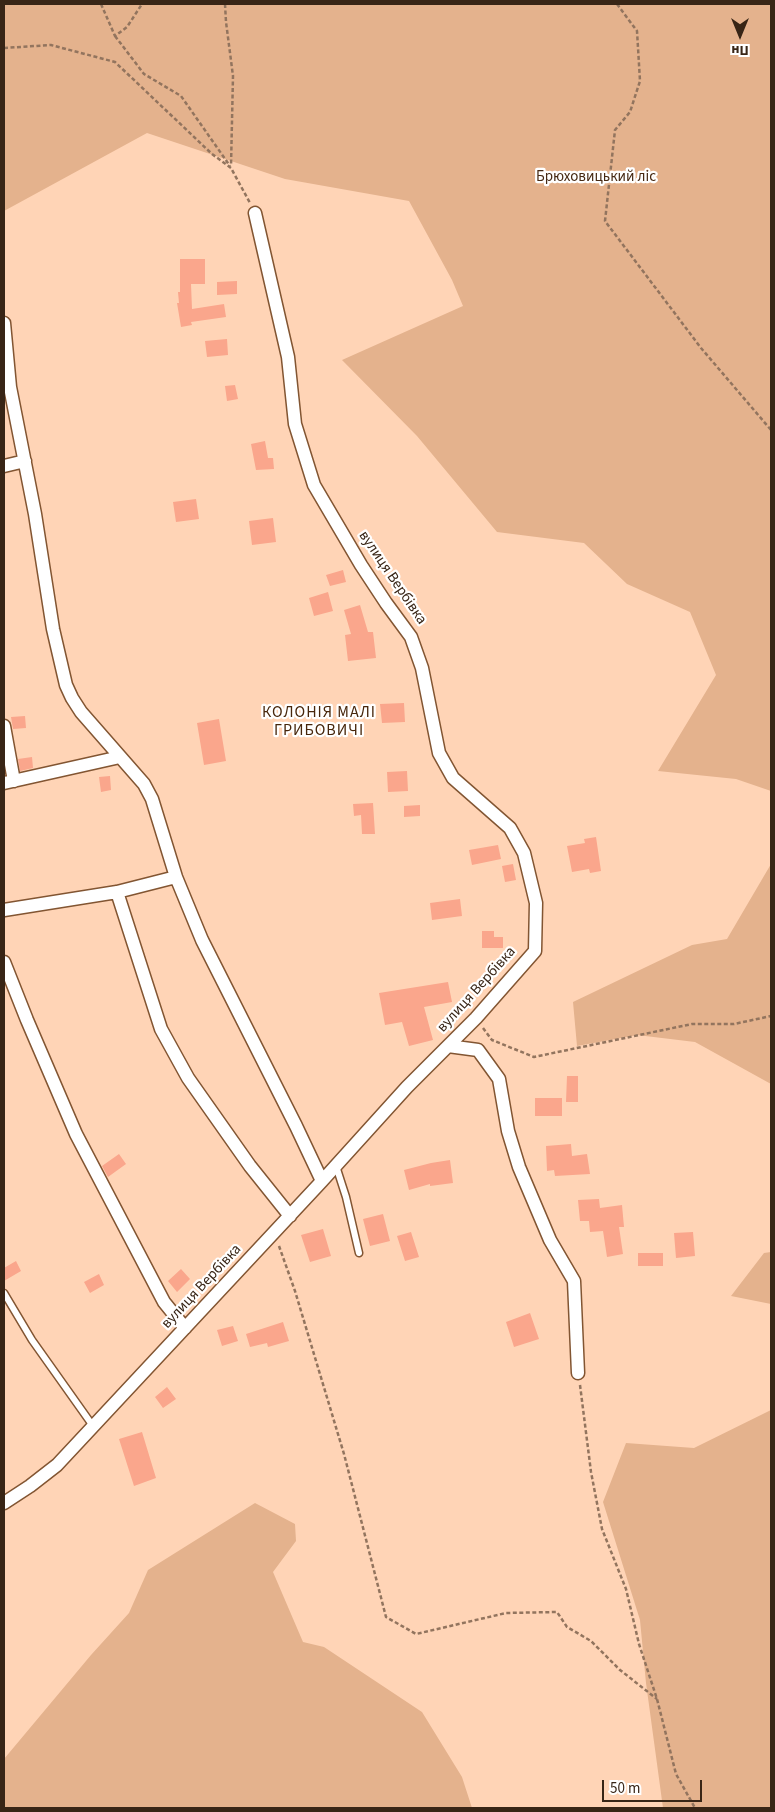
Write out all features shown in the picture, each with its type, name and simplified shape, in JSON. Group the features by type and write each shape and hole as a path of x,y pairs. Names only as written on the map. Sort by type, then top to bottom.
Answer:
{"street":[{"name":"вулиця Вербівка","path":"4,1503 30,1486 56,1465 290,1216 407,1087 476,1018 535,951 536,902 524,853 510,828 453,778 439,753 422,668 411,637 361,565 314,485 295,424 288,358 255,213"},
{"path":"4,324 10,387 35,514 53,629 66,685 81,712 144,784 152,799 176,877 202,940 322,1181"},
{"path":"4,466 25,462"},
{"path":"4,726 9,782 120,757"},
{"path":"4,910 117,892 176,877"},
{"path":"117,892 160,1029 188,1078 250,1166 290,1216"},
{"path":"4,962 76,1134 164,1302 185,1328"},
{"path":"448,1046 478,1050 499,1079 508,1131 519,1167 550,1240 574,1281 578,1373"}],"lane":[{"path":"336,1166 346,1197 359,1253"},
{"path":"4,1293 32,1340 93,1426"}],"path":[{"path":"100,4 115,36 144,74 181,96 231,168 255,213"},
{"path":"115,36 127,27 142,4"},
{"path":"225,4 233,76 231,168"},
{"path":"617,4 638,31 640,81 630,112 615,130 604,220 701,348 771,430"},
{"path":"4,48 51,44 115,62 212,154 231,168"},
{"path":"492,1040 534,1057 692,1024 734,1024 771,1016"},
{"path":"274,1233 295,1291 344,1454 386,1617 416,1634 506,1613 557,1612 567,1628 591,1641 620,1670 656,1699"},
{"path":"578,1373 591,1472 602,1529 626,1590 639,1644 676,1774 695,1808"}],"green space":[{"name":"Брюховицький ліс","path":"4,4 771,4 771,791 736,779 658,771 716,675 690,612 627,584 584,543 497,532 417,436 342,360 463,306 452,280 409,201 285,179 147,133 4,211"},
{"path":"771,864 771,1084 695,1042 637,1035 577,1046 573,1002 692,945 727,939"},
{"path":"771,1252 771,1304 731,1296 764,1253"},
{"path":"771,1410 771,1808 663,1808 646,1683 640,1620 603,1502 626,1443 694,1448"},
{"path":"255,1503 295,1524 296,1541 273,1572 303,1642 324,1647 422,1712 462,1777 472,1808 4,1808 4,1759 91,1655 129,1613 148,1570"}],"building":[{"path":"180,259 205,259 205,284 191,284 192,309 224,304 226,317 191,322 192,325 181,327 177,303 179,303 178,292 180,292"},
{"path":"237,281 237,294 217,295 217,282"},
{"path":"227,339 228,355 207,357 205,341"},
{"path":"235,385 238,399 227,401 225,386"},
{"path":"265,441 268,458 273,458 274,469 256,470 251,444"},
{"path":"196,499 199,519 176,522 173,502"},
{"path":"273,518 276,542 252,545 249,521"},
{"path":"343,570 346,582 330,586 326,575"},
{"path":"328,592 333,611 314,616 309,598"},
{"path":"360,605 368,632 373,632 376,658 348,661 345,635 351,634 344,610"},
{"path":"404,703 405,722 382,723 380,704"},
{"path":"25,716 26,728 13,729 11,717"},
{"path":"219,719 226,761 204,765 197,723"},
{"path":"32,757 33,768 20,771 18,759"},
{"path":"407,771 408,791 388,792 387,772"},
{"path":"110,776 111,790 101,792 99,777"},
{"path":"373,803 375,834 362,834 361,815 354,816 353,804"},
{"path":"420,805 420,816 404,817 404,806"},
{"path":"596,837 601,871 590,873 589,869 572,872 567,846 585,843 584,839"},
{"path":"498,845 501,859 472,865 469,850"},
{"path":"513,864 516,880 505,882 502,866"},
{"path":"460,899 462,916 432,920 430,903"},
{"path":"482,931 494,931 494,937 503,937 503,948 482,948"},
{"path":"448,982 452,1002 424,1007 433,1040 409,1046 402,1022 385,1025 379,993"},
{"path":"567,1076 578,1076 578,1102 566,1102"},
{"path":"535,1098 562,1098 562,1116 535,1116"},
{"path":"571,1144 572,1156 587,1154 590,1174 555,1176 554,1170 547,1171 546,1146"},
{"path":"119,1154 126,1164 108,1177 102,1166"},
{"path":"450,1160 453,1183 430,1186 430,1184 409,1190 404,1170"},
{"path":"599,1199 600,1208 622,1205 624,1227 619,1227 623,1254 607,1257 603,1231 590,1232 589,1221 580,1221 578,1200"},
{"path":"383,1214 390,1241 370,1246 363,1219"},
{"path":"323,1229 331,1256 310,1262 301,1235"},
{"path":"411,1232 419,1257 405,1261 397,1236"},
{"path":"693,1232 695,1256 676,1258 674,1233"},
{"path":"638,1253 663,1253 663,1266 638,1266"},
{"path":"16,1261 21,1271 4,1281 4,1268"},
{"path":"181,1269 190,1279 177,1292 168,1281"},
{"path":"99,1274 104,1285 90,1293 84,1282"},
{"path":"530,1313 539,1339 514,1347 506,1322"},
{"path":"283,1322 289,1341 268,1347 267,1343 250,1347 246,1334"},
{"path":"233,1326 238,1341 222,1346 217,1330"},
{"path":"167,1387 176,1399 163,1408 155,1397"},
{"path":"142,1432 156,1478 134,1486 119,1439"}],"district":[{"name":"КОЛОНІЯ МАЛІ ГРИБОВИЧІ","path":"319,722"}]}
